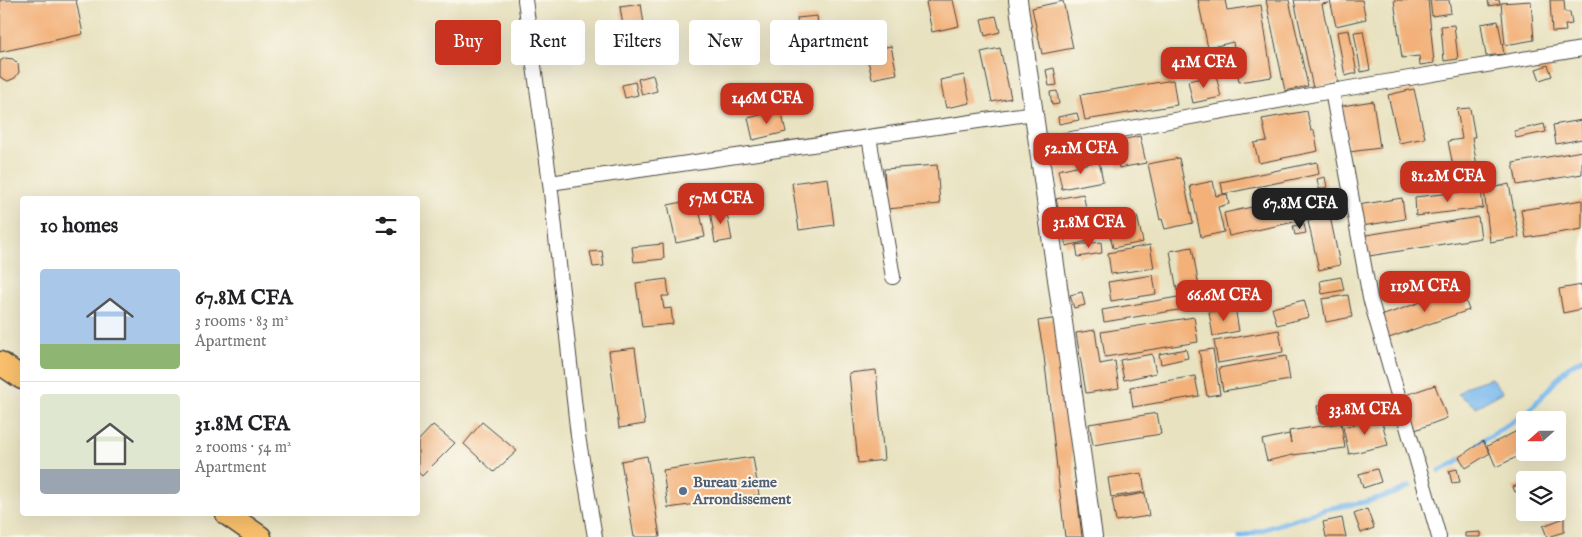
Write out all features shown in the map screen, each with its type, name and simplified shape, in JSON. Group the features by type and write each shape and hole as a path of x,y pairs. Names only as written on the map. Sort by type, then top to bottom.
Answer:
{"main road":[{"path":"0,363 20,377"},
{"path":"230,516 260,537"}],"street":[{"path":"524,0 550,183 578,436 594,537"},
{"path":"1018,0 1093,537"},
{"path":"1039,145 1332,91 1582,49"},
{"path":"1332,91 1370,298 1440,537"},
{"path":"550,183 1034,113"},
{"path":"869,137 893,277"}],"water":[{"path":"1491,378 1503,392 1476,407 1458,394 1467,386"}],"building":[{"path":"0,0 76,0 83,34 0,52"},
{"path":"953,0 959,26 932,32 926,2"},
{"path":"1198,0 1225,0 1227,10 1261,5 1272,77 1239,82 1233,42 1208,48"},
{"path":"1266,0 1289,0 1308,86 1285,91"},
{"path":"1294,0 1327,0 1328,3 1322,4 1338,82 1313,88"},
{"path":"1330,0 1362,0 1366,19 1336,26"},
{"path":"1394,0 1428,0 1434,63 1420,65 1419,56 1402,58"},
{"path":"1430,0 1449,0 1451,13 1432,16"},
{"path":"1488,0 1499,0 1500,4 1489,6"},
{"path":"1550,0 1564,0 1565,12 1570,12 1572,24 1565,25 1566,31 1552,32"},
{"path":"1063,1 1073,48 1042,54 1032,8"},
{"path":"1531,1 1534,40 1505,45 1501,3"},
{"path":"641,4 643,20 622,20 620,7"},
{"path":"817,16 817,20 797,20 797,18"},
{"path":"996,16 1000,32 985,36 981,19"},
{"path":"1498,21 1504,54 1486,56 1481,24"},
{"path":"1454,25 1458,59 1444,61 1441,26"},
{"path":"1349,30 1357,73 1345,76 1337,32"},
{"path":"1363,31 1370,70 1361,72 1354,32"},
{"path":"891,46 897,74 872,79 869,65 887,65 887,47"},
{"path":"1000,48 1011,98 992,102 981,52"},
{"path":"5,58 13,59 18,64 19,72 15,78 8,81 0,77 0,61"},
{"path":"1548,65 1552,76 1540,80 1536,69"},
{"path":"1054,68 1057,85 1049,86 1046,70"},
{"path":"653,75 657,91 642,95 638,79"},
{"path":"964,75 970,103 946,108 940,80"},
{"path":"1216,75 1221,97 1193,103 1188,81"},
{"path":"1173,80 1177,105 1085,120 1080,95"},
{"path":"635,82 638,95 625,98 622,85"},
{"path":"1414,89 1425,138 1399,143 1388,95"},
{"path":"1057,91 1059,104 1052,105 1050,92"},
{"path":"1373,101 1380,148 1349,152 1342,106"},
{"path":"1470,108 1477,166 1454,171 1448,141 1462,139 1457,109"},
{"path":"781,110 786,132 753,140 748,118"},
{"path":"1307,111 1311,131 1314,130 1318,151 1259,163 1254,143 1267,141 1262,119"},
{"path":"1077,113 1079,120 1059,124 1058,117"},
{"path":"1582,120 1582,139 1556,144 1553,125"},
{"path":"1544,124 1546,132 1516,138 1514,131"},
{"path":"1140,136 1146,163 1119,168 1113,142"},
{"path":"1582,151 1582,174 1517,185 1513,163"},
{"path":"1179,158 1193,223 1165,229 1162,219 1160,220 1148,164"},
{"path":"1099,161 1103,181 1062,189 1058,170"},
{"path":"1317,162 1319,174 1223,194 1221,182"},
{"path":"937,165 940,204 887,209 884,169"},
{"path":"1325,177 1327,187 1319,189 1317,179"},
{"path":"828,178 834,225 799,230 792,183"},
{"path":"1213,181 1216,196 1227,194 1229,204 1218,207 1224,232 1201,237 1190,186"},
{"path":"1509,184 1519,237 1490,242 1484,190"},
{"path":"1481,190 1483,208 1416,216 1415,197"},
{"path":"1317,193 1322,216 1229,236 1224,213"},
{"path":"1083,194 1093,240 1066,246 1056,199"},
{"path":"1402,198 1405,219 1362,226 1358,205"},
{"path":"697,199 705,237 676,243 668,205"},
{"path":"1582,200 1582,229 1526,238 1521,210"},
{"path":"726,208 732,240 715,243 710,210"},
{"path":"1137,216 1143,242 1113,248 1107,223"},
{"path":"1330,216 1340,265 1319,270 1308,221"},
{"path":"1478,217 1481,238 1363,257 1360,236"},
{"path":"1304,224 1306,233 1295,235 1293,226"},
{"path":"1101,242 1102,253 1078,257 1076,245"},
{"path":"663,244 664,259 634,262 632,247"},
{"path":"1150,245 1154,268 1111,274 1108,253"},
{"path":"1192,247 1199,287 1177,291 1170,251"},
{"path":"602,251 604,266 593,267 590,252"},
{"path":"1153,275 1156,294 1111,301 1108,282"},
{"path":"1341,277 1344,290 1322,294 1320,281"},
{"path":"667,279 669,296 662,296 664,309 671,308 673,324 642,327 636,283"},
{"path":"1582,285 1582,309 1563,313 1559,289"},
{"path":"1461,288 1469,310 1389,338 1381,316"},
{"path":"1082,292 1085,305 1074,308 1070,295"},
{"path":"1207,292 1209,305 1104,322 1102,310"},
{"path":"1348,295 1352,317 1326,322 1322,299"},
{"path":"1304,300 1309,317 1277,325 1272,308"},
{"path":"1235,307 1239,331 1213,336 1209,312"},
{"path":"1194,317 1198,342 1105,357 1101,332"},
{"path":"1058,318 1082,537 1065,537 1044,356 1038,321"},
{"path":"1095,330 1100,364 1115,361 1119,388 1086,393 1076,333"},
{"path":"1279,330 1283,352 1218,363 1214,341"},
{"path":"635,348 645,424 619,428 609,351"},
{"path":"1186,349 1188,358 1161,364 1159,354"},
{"path":"1213,349 1220,394 1207,396 1199,351"},
{"path":"1152,354 1156,373 1124,380 1120,360"},
{"path":"1286,356 1290,380 1223,391 1219,368"},
{"path":"876,370 884,460 858,463 849,373"},
{"path":"1195,376 1199,396 1133,407 1130,387"},
{"path":"1435,385 1447,418 1415,430 1403,396"},
{"path":"1354,400 1357,417 1320,423 1317,406"},
{"path":"1157,413 1161,434 1093,445 1089,424"},
{"path":"1381,418 1388,445 1349,454 1343,427"},
{"path":"482,422 517,451 494,472 464,444"},
{"path":"1341,423 1345,448 1293,455 1267,461 1262,440 1289,434 1291,443 1289,431"},
{"path":"433,425 455,443 422,476 420,474 420,439"},
{"path":"1516,432 1516,457 1496,467 1487,446"},
{"path":"1483,441 1490,453 1466,468 1459,457"},
{"path":"647,456 660,537 634,537 621,461"},
{"path":"753,457 759,495 668,508 663,470"},
{"path":"1377,469 1381,482 1363,488 1359,474"},
{"path":"1457,469 1460,482 1452,483 1449,471"},
{"path":"1142,473 1145,492 1111,497 1108,478"},
{"path":"1145,493 1149,516 1116,521 1112,499"},
{"path":"1367,509 1374,528 1361,533 1354,514"},
{"path":"1342,518 1346,537 1326,537 1323,522"},
{"path":"1556,521 1564,521 1564,532 1547,537 1543,526"},
{"path":"1481,532 1481,537 1465,537 1465,533"}],"waterway":[{"path":"1478,444 1528,412 1568,367 1582,359"},
{"path":"1439,471 1464,456"},
{"path":"1240,537 1326,509 1365,502 1395,493 1410,486"}],"place":[{"name":"Bureau 2ieme Arrondissement","path":"683,491"}]}
